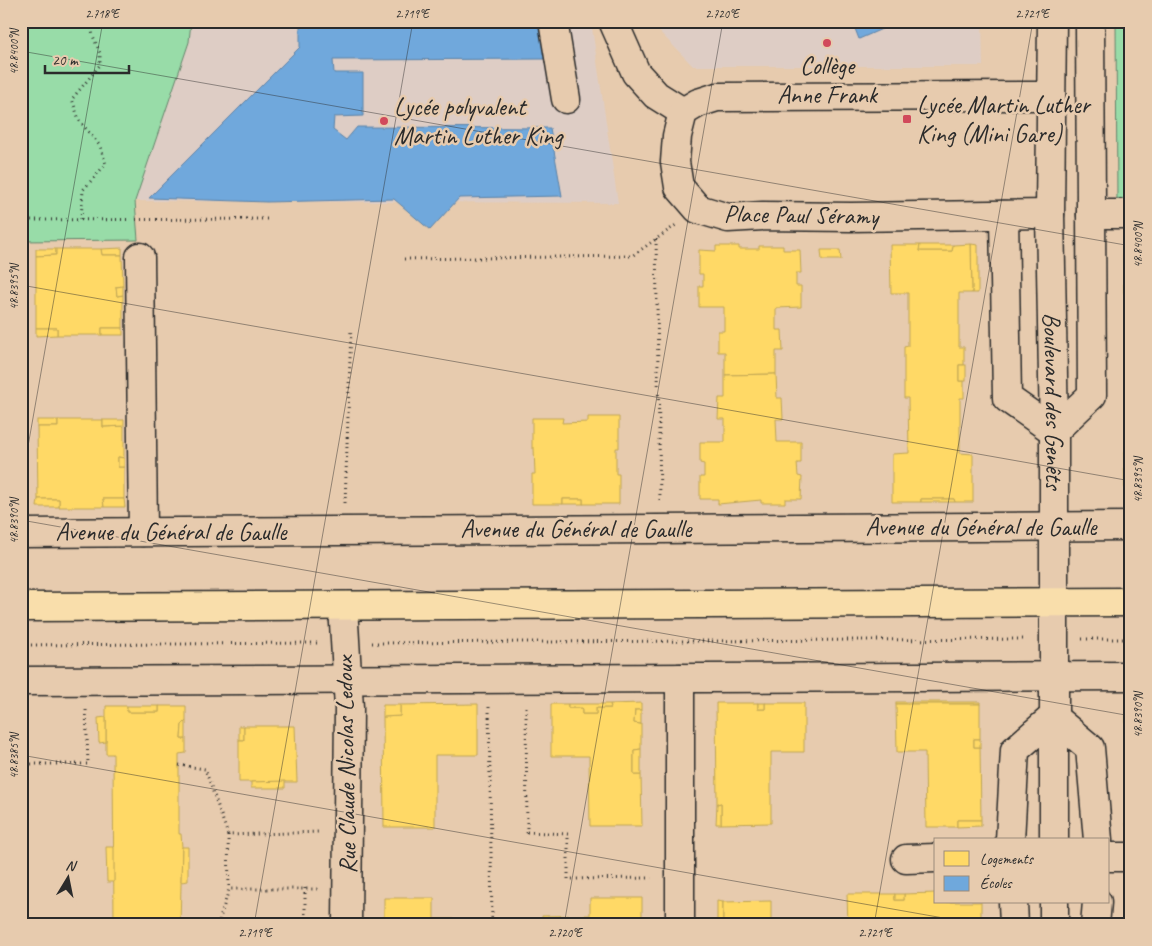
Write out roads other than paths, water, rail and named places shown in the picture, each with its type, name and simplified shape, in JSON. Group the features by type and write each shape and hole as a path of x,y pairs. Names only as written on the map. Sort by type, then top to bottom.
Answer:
{"main road":[{"path":"21,607 1131,602"}],"street":[{"path":"553,21 566,99"},
{"path":"613,21 636,73 656,95 683,112 698,103 717,97 1050,96"},
{"name":"Boulevard des Genêts","path":"1052,21 1050,214 1054,432 1054,838"},
{"path":"1004,214 1007,398 1054,432 1092,395 1090,21"},
{"name":"Place Paul Séramy","path":"683,112 677,136 675,162 679,187 698,209 728,218 763,216 851,217 1050,214"},
{"path":"1091,214 1131,214"},
{"path":"140,257 142,532"},
{"name":"Avenue du Général de Gaulle","path":"21,533 1131,526"},
{"name":"Rue Claude Nicolas Ledoux","path":"342,606 349,708 347,925"},
{"path":"21,681 1131,676"},
{"path":"680,678 680,925"},
{"path":"1010,838 1015,750 1053,717 1090,748 1098,838"},
{"path":"1110,857 1131,858"},
{"path":"906,859 934,858"},
{"path":"1013,904 1014,925"},
{"path":"1054,904 1054,925"},
{"path":"1096,925 1097,904"}],"place":[{"name":"Collège Anne Frank","path":"827,43"},
{"name":"Lycée Martin Luther King (Mini Gare)","path":"907,119"},
{"name":"Lycée polyvalent Martin Luther King","path":"384,121"}]}
